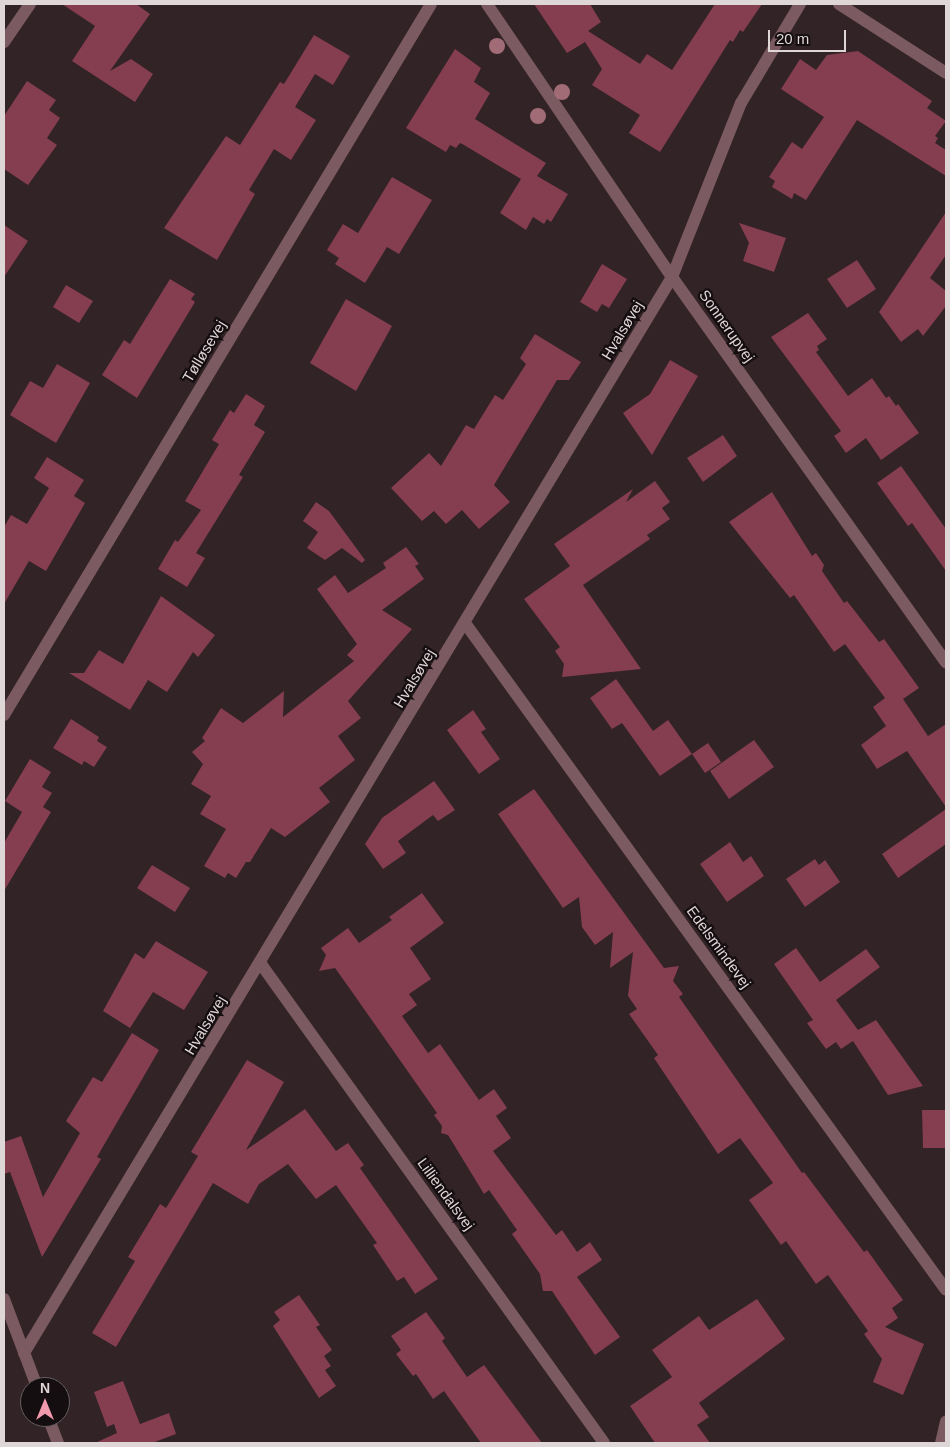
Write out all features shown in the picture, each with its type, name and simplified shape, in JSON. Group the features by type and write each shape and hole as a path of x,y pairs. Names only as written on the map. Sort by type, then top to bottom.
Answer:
{"street":[{"path":"4,42 30,4"},
{"name":"Tølløsevej","path":"4,715 431,4"},
{"name":"Sonnerupvej","path":"487,4 672,277 946,662"},
{"name":"Hvalsøvej","path":"24,1353 261,964 672,277 741,104 800,4"},
{"path":"839,4 946,73"},
{"name":"Edelsmindevej","path":"465,624 946,1290"},
{"name":"Lilliendalsvej","path":"261,964 604,1443"},
{"path":"4,1299 33,1377"},
{"path":"941,1443 946,1422"},
{"path":"52,1427 58,1443"}],"building":[{"path":"62,4 136,4 150,14 110,71 131,59 153,74 135,102 72,61 95,26"},
{"path":"534,4 590,4 601,22 588,31 640,64 647,54 672,70 715,4 762,4 743,32 740,30 733,42 730,40 660,152 629,133 640,115 592,85 602,69 585,42 567,53"},
{"path":"314,35 350,56 333,85 315,74 295,107 316,120 291,160 274,149 249,190 255,194 217,260 164,228 226,136 240,145 280,82 284,84"},
{"path":"455,49 481,68 474,82 490,93 475,119 546,163 537,176 568,194 551,222 547,219 544,224 533,217 526,230 500,213 521,179 460,143 456,148 450,145 446,152 406,128"},
{"path":"858,51 932,101 927,108 946,121 935,136 938,138 935,143 946,150 946,176 857,120 806,200 794,193 792,199 772,187 775,181 769,177 792,142 802,149 824,117 781,89 800,59 816,70 827,55"},
{"path":"27,81 56,100 49,110 60,118 47,138 57,145 28,185 4,169 4,116"},
{"path":"392,177 432,200 399,254 387,247 365,283 335,264 339,258 327,250 343,224 358,233"},
{"path":"946,212 946,255 930,278 946,291 946,306 923,336 918,329 901,342 879,312"},
{"path":"739,223 786,238 774,272 743,261 749,243"},
{"path":"4,225 28,241 4,277"},
{"path":"857,260 876,289 847,308 827,279"},
{"path":"602,264 627,279 609,308 602,304 597,312 580,302"},
{"path":"170,279 195,294 191,299 195,302 137,398 102,375 124,340 130,344"},
{"path":"66,285 93,301 79,323 53,307"},
{"path":"346,299 392,326 356,391 310,363"},
{"path":"808,313 827,339 817,346 819,350 816,352 848,396 872,378 886,398 889,396 896,406 898,404 919,433 881,460 866,438 846,453 834,436 841,431 771,337"},
{"path":"535,334 581,362 569,380 557,380 494,485 510,502 479,529 462,510 446,524 434,511 422,521 391,488 429,453 441,466 466,425 474,429 495,395 503,400 526,364 520,358"},
{"path":"670,360 698,376 652,455 623,413 650,394"},
{"path":"57,364 90,383 56,443 10,415 30,381 43,388"},
{"path":"246,394 265,406 254,425 265,432 239,475 243,477 196,553 205,558 187,587 158,569 175,540 178,542 201,510 185,501 219,444 212,440 230,410 234,413"},
{"path":"723,435 737,456 703,482 687,458"},
{"path":"47,457 84,480 74,496 85,503 46,571 29,561 4,604 4,527 11,515 27,524 49,488 34,478"},
{"path":"901,466 946,529 946,571 912,523 908,526 877,483"},
{"path":"655,481 670,502 662,508 670,519 647,535 650,539 583,585 641,669 562,677 564,664 555,651 560,647 524,599 570,566 554,544 633,489 626,502"},
{"path":"772,492 812,556 816,553 824,565 822,571 844,603 847,601 879,642 884,639 919,688 903,699 928,736 946,724 946,807 907,751 877,769 861,745 886,726 873,707 885,698 845,644 834,652 794,595 790,598 729,522"},
{"path":"316,502 329,511 365,560 362,563 342,548 325,560 307,548 318,532 303,521"},
{"path":"406,547 419,564 415,566 424,579 382,610 412,629 348,701 361,718 338,736 355,760 319,788 330,802 285,837 271,828 250,862 246,862 236,878 228,873 225,878 204,866 226,829 200,814 211,796 191,784 203,764 192,752 205,741 202,738 221,708 243,723 284,691 283,717 354,661 347,655 357,644 317,589 335,575 348,593 386,568 383,563"},
{"path":"161,596 215,635 198,657 193,652 167,692 148,680 130,710 69,673 84,673 99,650 123,664"},
{"path":"616,679 653,731 668,720 692,754 660,776 622,723 612,729 590,698"},
{"path":"473,710 486,729 481,732 500,759 479,774 447,730"},
{"path":"71,719 99,737 97,741 107,747 94,767 84,761 82,765 53,748"},
{"path":"754,740 774,767 729,799 710,771"},
{"path":"708,743 721,762 705,773 692,754"},
{"path":"30,759 51,772 42,787 52,793 43,807 51,812 4,891 4,843 22,812 5,801"},
{"path":"434,781 455,810 438,821 433,815 398,841 406,853 383,869 365,844 382,818"},
{"path":"534,789 664,968 679,966 673,981 683,994 679,997 802,1173 804,1172 864,1252 867,1250 903,1300 892,1308 898,1318 885,1327 924,1344 903,1395 873,1382 882,1359 864,1334 868,1331 828,1275 816,1284 786,1241 781,1245 749,1200 773,1183 740,1138 718,1154 654,1058 658,1055 629,1014 637,1009 628,996 633,952 610,968 613,932 595,945 582,927 579,897 563,908 498,814"},
{"path":"946,809 946,844 898,878 882,854"},
{"path":"730,842 743,862 751,856 764,876 727,902 700,864"},
{"path":"815,859 819,865 825,860 840,882 805,907 786,879"},
{"path":"152,865 190,888 175,912 137,888"},
{"path":"422,893 444,923 410,948 431,979 409,994 417,1005 402,1016 428,1053 440,1044 479,1100 494,1089 507,1108 496,1116 511,1138 493,1151 556,1235 562,1230 577,1252 590,1242 602,1260 577,1277 620,1337 595,1355 552,1291 543,1291 540,1274 512,1234 517,1230 489,1190 484,1194 448,1135 441,1133 442,1126 434,1115 437,1113 335,968 319,971 326,955 321,948 348,928 359,943 392,920 389,917"},
{"path":"156,941 208,972 184,1010 153,992 130,1028 103,1011 135,953 144,959"},
{"path":"796,948 820,982 866,949 880,967 836,1000 858,1030 876,1020 923,1086 888,1095 853,1041 841,1049 836,1042 826,1049 807,1023 813,1020 774,964"},
{"path":"132,1033 159,1050 97,1157 101,1159 42,1257 10,1172 4,1174 4,1142 21,1136 43,1197 80,1133 66,1121 93,1077 102,1082"},
{"path":"247,1060 284,1082 246,1150 305,1109 336,1151 348,1143 364,1165 360,1168 438,1279 415,1294 404,1277 397,1281 373,1245 377,1243 336,1185 316,1199 288,1164 259,1184 248,1204 213,1183 116,1347 92,1333 135,1261 128,1257 160,1204 166,1208 198,1156 191,1152"},
{"path":"922,1110 946,1110 946,1148 923,1148"},
{"path":"299,1295 320,1325 316,1327 332,1350 324,1356 331,1366 325,1370 336,1386 319,1398 273,1326 280,1320 274,1312"},
{"path":"757,1299 785,1339 699,1403 709,1417 697,1425 710,1443 655,1443 630,1406 672,1377 652,1350 699,1316 709,1330"},
{"path":"426,1312 445,1338 442,1341 467,1377 484,1365 542,1443 481,1443 444,1391 433,1399 416,1374 413,1376 396,1354 401,1350 391,1336"},
{"path":"123,1381 140,1424 169,1413 176,1434 152,1443 95,1443 117,1433 114,1424 107,1427 94,1392"}]}
